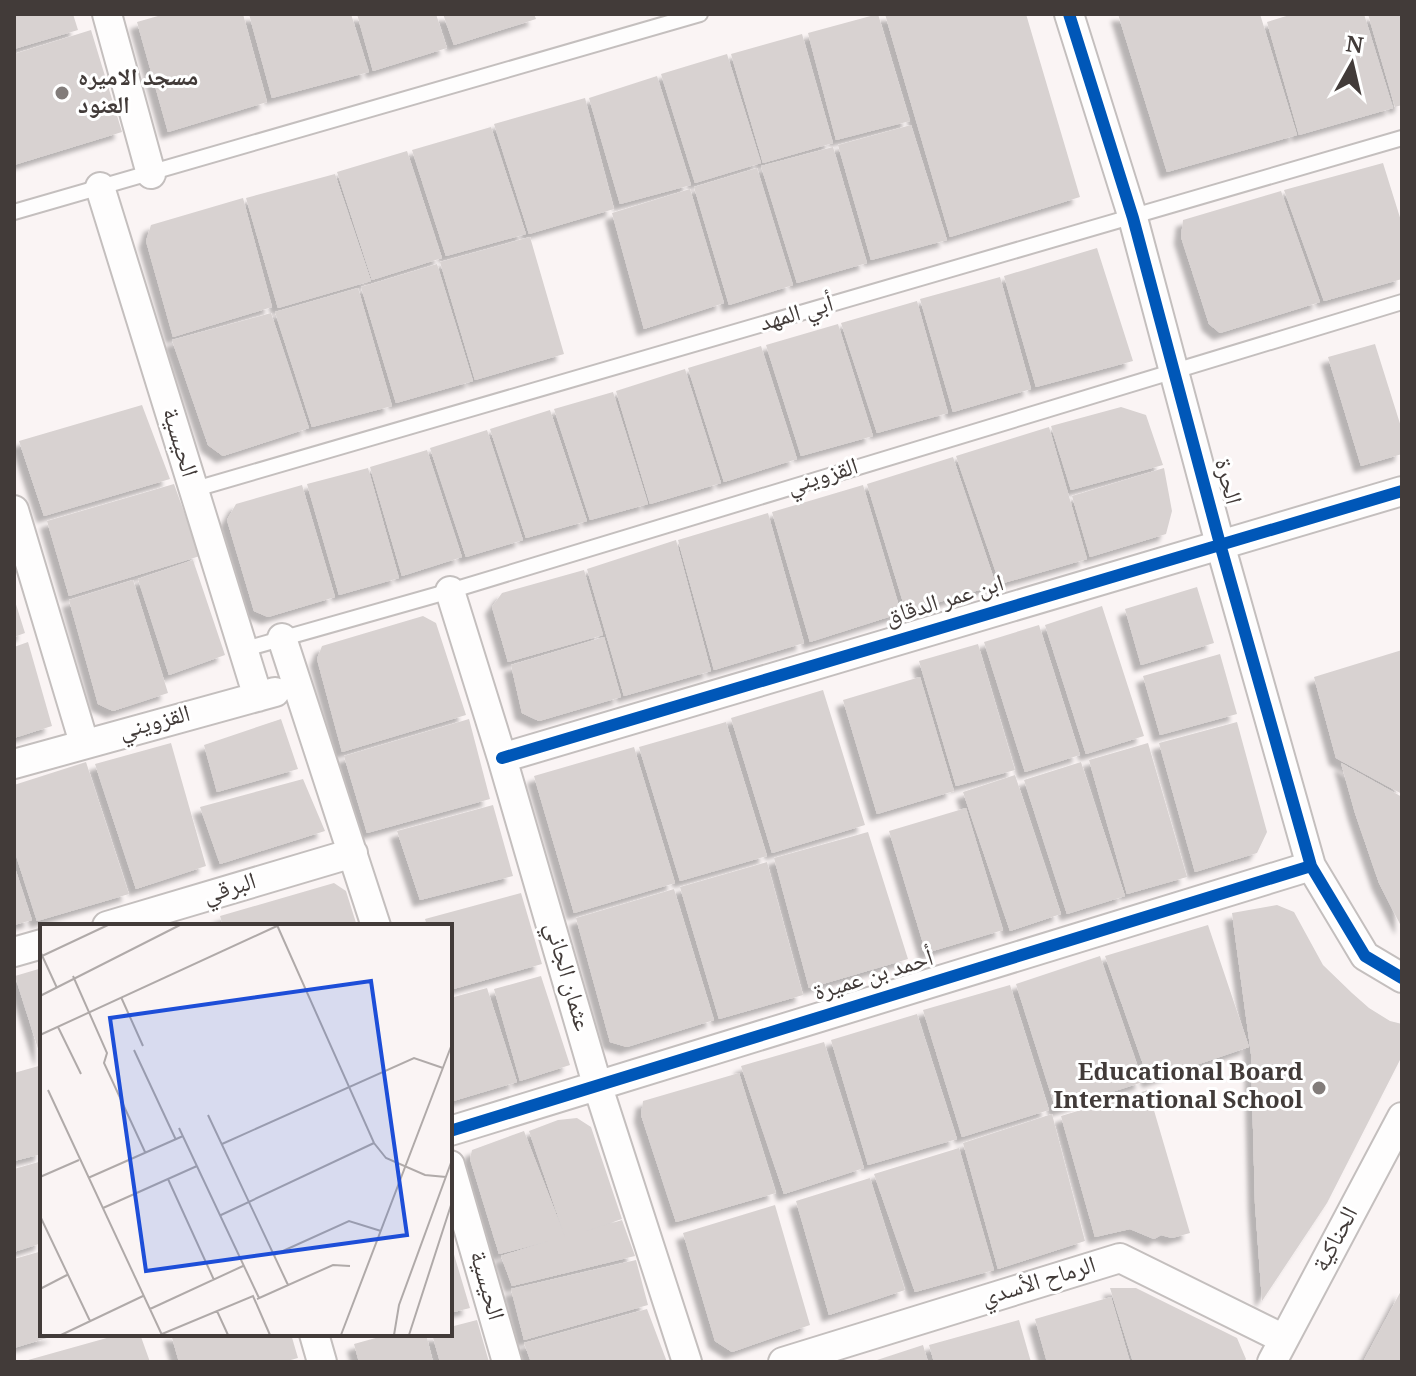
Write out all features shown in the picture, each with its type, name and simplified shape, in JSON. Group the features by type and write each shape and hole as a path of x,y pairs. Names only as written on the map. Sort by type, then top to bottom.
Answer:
{"street":[{"path":"107,14 151,174"},
{"name":"الحرة","path":"1069,14 1133,218 1220,544 1311,866 1365,956 1402,978"},
{"name":"الحيسية","path":"100,187 258,697"},
{"name":"ابن عمر الدقاق","path":"502,758 1402,491"},
{"path":"14,510 84,743"},
{"name":"عثمان الجاني","path":"450,591 597,1084 687,1362"},
{"path":"282,638 375,924"},
{"name":"القزويني","path":"14,764 296,685"},
{"name":"البرقي","path":"122,924 188,915 353,853"},
{"name":"أحمد بن عميرة","path":"452,1130 1311,866"},
{"path":"14,952 40,945"},
{"name":"الحناكية","path":"1278,1350 1402,1117"},
{"name":"الحيسية","path":"452,1172 507,1362"},
{"name":"الرماح الأسدي","path":"783,1362 1120,1258 1278,1350"},
{"path":"315,1336 322,1362"}],"lane":[{"path":"14,212 700,14"},
{"name":"أبي المهد","path":"192,490 1402,138"},
{"name":"القزويني","path":"242,650 450,591 1402,302"}],"building":[{"path":"14,14 73,14 78,30 14,49"},
{"path":"165,14 243,14 267,102 168,132 137,22"},
{"path":"249,14 351,14 369,72 272,98"},
{"path":"357,14 436,14 447,48 373,71"},
{"path":"443,14 534,14 536,19 454,45"},
{"path":"878,14 910,121 836,140 808,33"},
{"path":"885,14 1026,14 1080,197 950,237"},
{"path":"1118,14 1260,14 1297,135 1167,172"},
{"path":"1293,14 1364,14 1393,108 1299,135 1267,22"},
{"path":"1368,14 1402,14 1402,105 1395,107"},
{"name":"مسجد الاميره العنود","path":"91,30 122,132 14,165 14,54"},
{"path":"802,34 833,143 763,163 731,54"},
{"path":"727,54 761,163 695,183 661,74"},
{"path":"657,76 691,185 620,204 589,98"},
{"path":"585,98 614,209 529,234 494,124"},
{"path":"911,125 947,240 871,260 838,145"},
{"path":"491,127 526,234 446,256 412,150"},
{"path":"833,147 867,263 797,283 761,166"},
{"path":"407,151 442,258 372,280 337,172"},
{"path":"1383,163 1402,224 1402,279 1324,301 1284,190"},
{"path":"757,168 793,285 729,305 694,187"},
{"path":"335,174 371,281 278,308 246,198"},
{"path":"690,189 724,303 644,329 612,213"},
{"path":"1281,191 1320,302 1220,333 1209,324 1181,237 1183,220"},
{"path":"243,198 272,307 173,337 146,241 151,225"},
{"path":"530,237 564,354 475,380 440,262"},
{"path":"1097,248 1133,361 1036,387 1004,276"},
{"path":"437,264 473,381 396,403 361,287"},
{"path":"1000,277 1031,389 953,412 920,299"},
{"path":"358,288 392,406 312,427 275,312"},
{"path":"917,301 948,413 877,433 841,323"},
{"path":"271,313 309,428 223,456 208,445 172,340"},
{"path":"838,324 873,436 801,456 766,345"},
{"path":"1375,344 1402,430 1402,454 1361,466 1328,357"},
{"path":"761,346 797,459 724,482 688,368"},
{"path":"685,369 721,483 650,504 616,391"},
{"path":"613,392 648,504 590,520 554,409"},
{"path":"142,405 170,479 44,516 19,441"},
{"path":"1121,407 1146,415 1163,465 1071,490 1051,426"},
{"path":"550,410 587,521 526,538 490,429"},
{"path":"1049,427 1087,559 1000,584 956,456"},
{"path":"487,430 523,540 466,557 430,448"},
{"path":"427,450 462,557 402,576 370,467"},
{"path":"953,457 996,585 906,612 867,484"},
{"path":"368,468 399,578 339,595 307,484"},
{"path":"1164,468 1172,511 1166,534 1090,557 1072,496"},
{"path":"174,484 200,556 69,596 47,521"},
{"path":"302,485 335,597 268,617 254,611 227,520 236,504"},
{"path":"863,485 901,613 810,642 772,512"},
{"path":"768,513 804,643 714,670 678,540"},
{"path":"676,540 711,671 624,696 587,569"},
{"path":"193,560 225,655 169,675 138,579"},
{"path":"584,570 603,635 508,662 492,607 502,593"},
{"path":"133,580 168,693 113,711 98,704 69,600"},
{"path":"1197,587 1214,643 1141,665 1125,609"},
{"path":"14,598 25,633 14,637"},
{"path":"1102,606 1144,736 1086,754 1045,625"},
{"path":"423,616 436,623 466,715 342,752 317,659 322,646"},
{"path":"1039,625 1080,755 1025,772 984,642"},
{"path":"604,637 621,697 539,721 522,713 511,665"},
{"path":"28,642 52,726 14,738 14,647"},
{"path":"978,644 1015,770 956,786 919,661"},
{"path":"1402,650 1402,794 1336,758 1314,677"},
{"path":"1220,654 1237,714 1160,735 1143,676"},
{"path":"920,677 954,791 877,814 843,700"},
{"path":"823,690 865,825 772,853 731,718"},
{"path":"281,719 298,769 217,792 204,745"},
{"path":"469,719 490,799 367,833 344,756"},
{"path":"726,722 767,856 680,881 639,747"},
{"path":"1237,722 1267,832 1257,853 1195,872 1159,743"},
{"path":"171,743 206,866 136,889 95,764"},
{"path":"1148,743 1187,877 1127,894 1089,760"},
{"path":"634,747 675,883 574,913 534,776"},
{"path":"86,762 129,894 37,921 14,849 14,785"},
{"path":"1081,762 1125,896 1067,914 1024,780"},
{"path":"1341,763 1402,797 1402,928 1379,883"},
{"path":"1015,775 1061,914 1010,931 963,792"},
{"path":"303,779 325,831 220,864 200,807"},
{"path":"493,805 513,876 420,900 397,831"},
{"path":"966,808 1003,930 926,953 889,831"},
{"path":"868,832 908,959 809,988 774,858"},
{"path":"767,862 803,995 719,1019 680,887"},
{"path":"14,865 32,920 14,925"},
{"path":"334,883 346,891 356,924 222,924 220,916"},
{"path":"674,889 714,1020 627,1047 610,1042 576,918"},
{"path":"521,893 542,964 452,989 452,924 426,924 425,919"},
{"name":"Educational Board International School","path":"1277,905 1294,912 1323,965 1352,993 1369,1008 1390,1021 1402,1024 1402,1056 1327,1203 1262,1301 1255,1204 1251,1054 1232,913"},
{"path":"1208,925 1249,1047 1149,1081 1105,956"},
{"path":"1100,956 1143,1082 1056,1110 1016,984"},
{"path":"40,969 40,1055 15,976"},
{"path":"541,976 570,1065 520,1081 494,989"},
{"path":"1010,985 1049,1110 962,1137 923,1010"},
{"path":"487,988 517,1082 452,1101 452,997"},
{"path":"917,1014 957,1139 868,1165 831,1040"},
{"path":"824,1042 864,1168 784,1194 741,1066"},
{"path":"40,1066 40,1154 14,1161 14,1073"},
{"path":"739,1073 776,1193 676,1222 641,1115 643,1101"},
{"path":"1148,1090 1190,1233 1172,1238 1161,1235 1154,1239 1130,1229 1095,1237 1061,1116"},
{"path":"1052,1114 1085,1241 998,1269 963,1143"},
{"path":"577,1118 591,1127 622,1219 586,1231 622,1220 635,1256 512,1286 501,1256 549,1241 499,1254 470,1159 472,1150 524,1131 565,1237 529,1131 558,1120"},
{"path":"959,1148 994,1270 915,1292 874,1174"},
{"path":"40,1162 40,1244 14,1252 14,1169"},
{"path":"870,1178 905,1290 829,1315 796,1201"},
{"path":"775,1205 810,1325 732,1352 715,1341 683,1233"},
{"path":"452,1248 470,1308 452,1312"},
{"path":"40,1252 40,1336 54,1336 14,1348 14,1259"},
{"path":"636,1260 648,1305 524,1340 511,1289"},
{"path":"1110,1288 1136,1288 1237,1338 1246,1359 1244,1362 1133,1362"},
{"path":"1402,1289 1402,1362 1363,1362"},
{"path":"1111,1297 1130,1362 1047,1362 1035,1319"},
{"path":"647,1309 667,1362 531,1362 524,1343"},
{"path":"477,1320 489,1362 440,1362 433,1336 452,1336 452,1326"},
{"path":"1019,1320 1031,1362 934,1362 929,1345"},
{"path":"114,1336 141,1336 150,1362 21,1362"},
{"path":"172,1336 292,1336 298,1358 283,1362 179,1362"},
{"path":"383,1336 426,1336 433,1362 359,1362 354,1344"},
{"path":"923,1345 928,1362 874,1362 874,1361"}],"cycle path":[{"path":"1069,14 1133,218 1220,544 1311,866 1365,956 1402,978"},
{"path":"502,758 1402,491"},
{"path":"452,1130 1311,866"}],"place":[{"name":"مسجد الاميره العنود","path":"62,93"},
{"name":"Educational Board International School","path":"1319,1088"}]}
